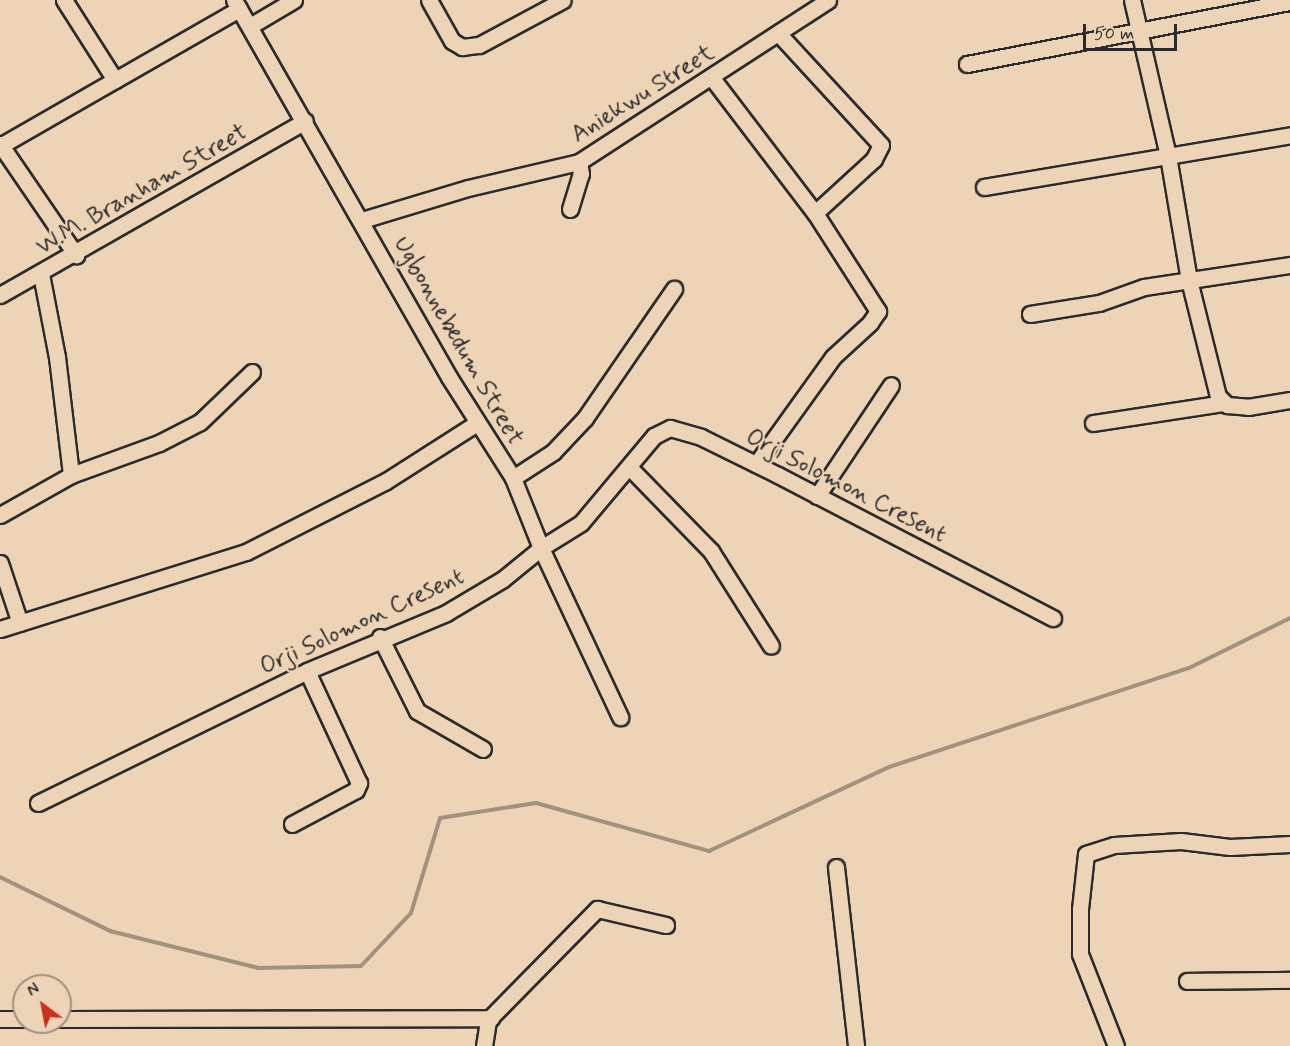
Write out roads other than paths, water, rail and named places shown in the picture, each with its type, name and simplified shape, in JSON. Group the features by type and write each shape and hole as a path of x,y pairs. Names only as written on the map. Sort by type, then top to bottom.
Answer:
{"street":[{"path":"64,0 115,80"},
{"path":"250,26 294,0"},
{"path":"429,0 452,41 462,47 479,45 563,0"},
{"name":"Aniekwu Street","path":"362,220 468,188 579,162 712,78 828,0"},
{"path":"1132,0 1168,156 1188,280 1213,382 1222,403"},
{"path":"967,64 1290,2"},
{"path":"76,255 0,145 115,80 236,4"},
{"name":"Ugbonnebedum Street","path":"236,4 477,423 513,478 541,548 620,717"},
{"path":"778,33 881,145 874,159 815,213"},
{"path":"712,78 815,213 874,300 877,315 833,357 756,464"},
{"name":"W.M. Branham Street","path":"0,295 76,255 305,121"},
{"path":"984,187 1290,135"},
{"path":"570,209 581,174 579,162"},
{"path":"1030,314 1099,303 1144,287 1290,265"},
{"path":"41,274 57,357 71,476"},
{"path":"513,478 553,452 585,418 674,289"},
{"path":"0,515 71,476 139,451 200,422 252,372"},
{"path":"817,496 891,385"},
{"path":"1093,423 1222,403 1248,407 1290,400"},
{"path":"0,629 246,552 386,480 477,423"},
{"name":"Orji Solomon Cresent","path":"38,803 380,637 446,613 503,579 541,548 581,523 630,468 654,436 670,428 701,437 756,464 1053,618"},
{"path":"630,468 711,551 771,646"},
{"path":"0,563 20,623"},
{"path":"380,637 417,711 483,749"},
{"path":"292,824 356,790 359,783 307,671"},
{"path":"1116,1046 1080,954 1080,909 1086,854 1114,844 1180,841 1230,847 1290,844"},
{"path":"836,867 856,1046"},
{"path":"484,1046 491,1018 597,909 666,925"},
{"path":"1187,981 1290,980"},
{"path":"72,1019 491,1018"}],"waterway":[{"path":"0,877 110,931 258,968 361,966 411,913 440,818 536,803 709,851 889,767 1189,668 1290,618"}]}
